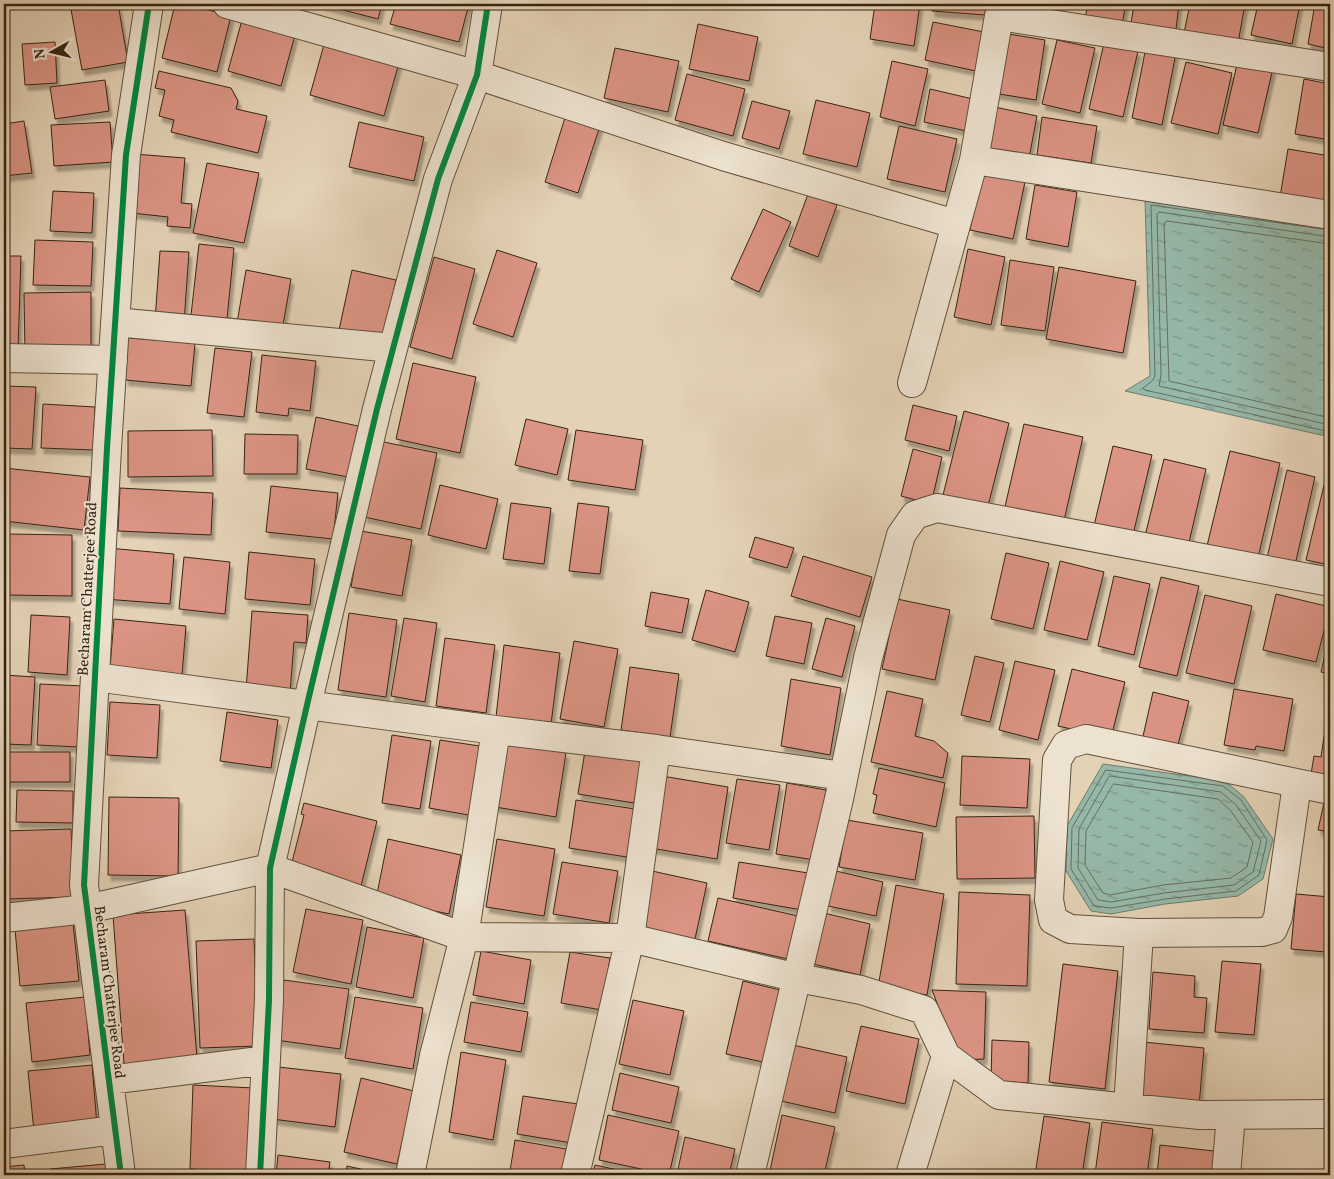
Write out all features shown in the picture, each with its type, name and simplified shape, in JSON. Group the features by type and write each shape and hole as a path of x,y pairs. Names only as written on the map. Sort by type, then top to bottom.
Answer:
{"street":[{"name":"Becharam Chatterjee Road","path":"121,1175 84,885 126,155 149,4"},
{"path":"227,4 477,75 723,156 955,224"},
{"path":"260,1175 269,1000 270,868 375,419 438,179 477,75 488,4"},
{"path":"912,384 974,160 1000,10 1330,67"},
{"path":"974,160 1330,215"},
{"path":"115,322 394,348"},
{"path":"4,358 113,360"},
{"path":"750,1175 798,978 868,658 898,544 901,535 915,515 937,508 1330,582"},
{"path":"95,677 496,730 656,748 843,776"},
{"path":"410,1175 434,1056 464,937 496,730"},
{"path":"1297,784 1278,918 1273,929 1262,932 1139,933 1070,929 1053,920 1049,900 1057,760 1066,745 1086,739 1330,790"},
{"path":"575,1175 630,938 656,748"},
{"path":"4,918 87,909 270,868 464,937 630,938 798,978 861,990 924,1010 946,1056 999,1094 1200,1115 1330,1114"},
{"path":"1128,1108 1139,933"},
{"path":"910,1175 946,1056"},
{"path":"109,1080 266,1060"},
{"path":"1226,1175 1231,1115"},
{"path":"4,1144 115,1130"}],"water":[{"path":"1145,198 1330,226 1330,437 1125,391 1150,376"},
{"path":"1103,764 1225,781 1244,797 1273,839 1263,879 1238,896 1165,904 1111,914 1091,911 1066,871 1067,826"}],"building":[{"path":"70,4 118,4 128,62 82,70"},
{"path":"175,4 186,4 231,16 217,72 162,58"},
{"path":"320,4 382,4 378,19"},
{"path":"396,4 469,4 459,42 390,24"},
{"path":"875,4 920,4 914,46 870,39"},
{"path":"932,4 986,4 985,15 932,11"},
{"path":"1015,4 1061,4 1058,19 1013,10"},
{"path":"1088,4 1126,4 1122,24 1085,18"},
{"path":"1134,4 1179,4 1176,29 1131,23"},
{"path":"1190,4 1245,4 1238,43 1184,33"},
{"path":"1258,4 1300,4 1292,44 1251,35"},
{"path":"1315,4 1330,4 1330,49 1308,44"},
{"path":"242,20 295,35 281,86 228,71"},
{"path":"933,22 984,32 976,71 925,60"},
{"path":"698,24 758,37 749,81 689,69"},
{"path":"1003,33 1045,40 1036,100 993,93"},
{"path":"1057,40 1095,48 1080,113 1042,104"},
{"path":"325,41 399,63 384,116 310,95"},
{"path":"55,42 57,83 25,85 22,44"},
{"path":"1104,43 1138,51 1123,117 1089,109"},
{"path":"1146,47 1176,53 1162,125 1132,118"},
{"path":"615,48 679,61 668,112 604,98"},
{"path":"1238,60 1273,68 1258,133 1223,125"},
{"path":"892,61 928,69 915,126 880,117"},
{"path":"1186,62 1232,73 1218,134 1171,123"},
{"path":"159,71 231,88 238,101 236,109 267,116 258,153 171,132 174,120 159,116 165,90 155,88"},
{"path":"687,74 745,89 733,136 675,120"},
{"path":"1304,79 1330,84 1330,140 1295,134"},
{"path":"105,80 109,111 55,119 50,87"},
{"path":"930,89 973,99 967,131 924,122"},
{"path":"816,100 870,113 857,167 803,154"},
{"path":"752,101 790,111 779,149 742,138"},
{"path":"990,106 1037,116 1029,158 981,149"},
{"path":"568,108 602,120 578,193 545,182"},
{"path":"1042,117 1097,126 1091,163 1037,155"},
{"path":"24,121 32,173 4,176 4,124"},
{"path":"110,122 113,162 54,166 51,125"},
{"path":"359,122 424,137 414,181 349,167"},
{"path":"899,126 957,139 945,192 887,179"},
{"path":"1288,149 1330,156 1329,205 1280,197"},
{"path":"134,154 185,158 181,203 192,204 190,228 167,226 168,217 132,213"},
{"path":"207,163 259,173 244,243 193,233"},
{"path":"982,173 1025,182 1013,239 970,230"},
{"path":"1035,185 1077,192 1068,247 1026,239"},
{"path":"53,191 94,193 92,233 50,231"},
{"path":"808,194 837,205 818,257 789,246"},
{"path":"763,209 791,222 759,292 731,279"},
{"path":"35,240 93,242 91,286 33,285"},
{"path":"199,244 234,248 227,319 191,315"},
{"path":"968,249 1005,257 991,325 954,317"},
{"path":"497,250 537,263 513,337 473,324"},
{"path":"160,251 189,252 184,323 155,320"},
{"path":"4,256 21,256 18,350 4,349"},
{"path":"434,257 475,269 452,359 410,347"},
{"path":"1010,260 1054,267 1045,331 1001,325"},
{"path":"1059,267 1136,281 1123,353 1046,339"},
{"path":"246,270 291,279 282,331 237,323"},
{"path":"352,270 396,280 383,340 339,330"},
{"path":"91,292 91,354 25,355 24,293"},
{"path":"128,338 195,343 191,386 125,380"},
{"path":"215,348 252,352 244,417 207,413"},
{"path":"262,355 316,361 310,411 289,408 288,416 256,412"},
{"path":"413,363 476,377 460,453 396,439"},
{"path":"4,386 36,387 32,449 4,448"},
{"path":"43,404 95,407 93,450 41,448"},
{"path":"913,405 957,416 949,451 905,440"},
{"path":"964,411 1009,423 987,510 942,499"},
{"path":"316,417 358,426 348,477 306,469"},
{"path":"526,419 568,429 557,475 515,465"},
{"path":"1024,424 1083,437 1063,525 1004,511"},
{"path":"212,430 213,476 128,477 128,431"},
{"path":"576,430 643,440 635,490 568,480"},
{"path":"245,434 298,435 297,474 244,474"},
{"path":"379,441 437,453 421,529 364,517"},
{"path":"1113,446 1152,455 1132,539 1093,530"},
{"path":"913,449 942,457 931,504 901,496"},
{"path":"1230,451 1280,463 1257,562 1206,550"},
{"path":"1164,459 1206,469 1187,551 1144,540"},
{"path":"4,468 90,477 84,530 4,521"},
{"path":"1287,470 1315,477 1295,565 1267,558"},
{"path":"1326,477 1330,478 1330,565 1306,560"},
{"path":"440,485 498,499 486,549 428,535"},
{"path":"271,486 338,493 333,539 266,532"},
{"path":"120,488 213,493 211,535 118,531"},
{"path":"511,503 551,508 544,564 503,559"},
{"path":"578,503 609,507 600,574 569,571"},
{"path":"361,531 412,540 402,596 351,587"},
{"path":"8,534 72,535 72,596 8,595"},
{"path":"755,537 794,548 787,568 749,557"},
{"path":"108,548 174,554 170,604 104,599"},
{"path":"249,552 315,559 310,605 245,599"},
{"path":"1006,553 1049,563 1033,629 991,619"},
{"path":"803,556 872,577 860,617 791,596"},
{"path":"184,557 230,562 225,614 179,609"},
{"path":"1060,561 1104,572 1087,640 1044,630"},
{"path":"1114,576 1150,584 1134,655 1098,646"},
{"path":"1161,577 1199,586 1177,676 1139,667"},
{"path":"706,590 749,602 735,652 692,640"},
{"path":"651,592 689,599 682,633 645,626"},
{"path":"1276,594 1330,607 1316,662 1263,650"},
{"path":"1205,595 1252,606 1234,684 1186,673"},
{"path":"897,599 950,610 935,680 882,669"},
{"path":"252,611 308,615 306,643 294,642 290,693 246,690"},
{"path":"349,613 397,620 386,697 338,690"},
{"path":"31,615 70,617 67,675 28,672"},
{"path":"775,616 812,623 804,664 766,656"},
{"path":"404,618 437,623 425,702 391,696"},
{"path":"826,618 855,626 842,677 812,669"},
{"path":"114,619 186,626 182,675 110,668"},
{"path":"1330,630 1330,674 1321,672"},
{"path":"445,638 495,645 486,713 436,706"},
{"path":"574,641 618,649 604,727 560,719"},
{"path":"504,645 560,653 551,724 496,717"},
{"path":"975,656 1004,663 990,722 961,715"},
{"path":"1015,661 1055,670 1038,740 999,730"},
{"path":"630,667 679,674 670,737 621,730"},
{"path":"1072,669 1125,682 1111,738 1058,726"},
{"path":"4,675 35,677 31,745 4,744"},
{"path":"791,679 841,688 830,755 781,746"},
{"path":"40,684 84,686 80,747 37,745"},
{"path":"1234,689 1293,699 1284,751 1256,746 1255,750 1224,745"},
{"path":"887,691 923,699 915,736 934,741 948,753 943,778 871,762"},
{"path":"1153,692 1189,701 1176,753 1141,745"},
{"path":"110,702 160,705 157,758 107,755"},
{"path":"227,712 278,720 271,768 220,761"},
{"path":"1325,730 1330,730 1330,783 1310,780 1314,756 1321,757"},
{"path":"392,735 431,741 420,809 382,803"},
{"path":"440,740 486,747 474,816 429,808"},
{"path":"505,743 566,753 556,817 495,807"},
{"path":"585,751 641,760 634,803 578,794"},
{"path":"4,752 70,752 70,782 4,782"},
{"path":"962,756 1030,759 1027,808 960,805"},
{"path":"879,768 945,783 936,827 873,813 877,795 873,794"},
{"path":"662,776 728,787 717,859 650,848"},
{"path":"737,779 780,785 769,850 726,843"},
{"path":"787,783 826,790 815,860 776,854"},
{"path":"17,790 73,791 73,823 16,822"},
{"path":"109,797 179,798 178,876 108,875"},
{"path":"1325,798 1330,799 1330,832 1318,830"},
{"path":"576,800 635,809 627,857 569,848"},
{"path":"304,803 377,821 361,886 291,866 304,815 301,814"},
{"path":"1034,816 1035,878 957,879 956,817"},
{"path":"847,820 923,833 915,880 839,867"},
{"path":"71,829 74,897 5,899 4,831"},
{"path":"388,839 461,855 449,914 376,899"},
{"path":"497,839 555,849 544,916 486,907"},
{"path":"562,862 618,871 609,923 553,914"},
{"path":"739,862 808,873 802,910 733,898"},
{"path":"652,871 707,883 695,939 640,927"},
{"path":"836,871 883,882 876,916 828,906"},
{"path":"896,885 944,894 927,995 878,987"},
{"path":"959,892 1030,895 1027,986 956,984"},
{"path":"1296,894 1330,897 1326,952 1291,949"},
{"path":"718,898 798,916 788,959 708,941"},
{"path":"306,909 363,920 351,984 293,972"},
{"path":"185,910 197,1058 124,1064 113,915"},
{"path":"824,913 870,924 860,975 813,964"},
{"path":"73,923 79,981 20,986 15,929"},
{"path":"367,927 424,938 413,998 356,987"},
{"path":"254,939 258,1046 200,1048 196,941"},
{"path":"481,951 531,960 524,1004 473,995"},
{"path":"570,952 610,958 602,1010 561,1003"},
{"path":"1222,961 1261,964 1254,1035 1215,1032"},
{"path":"1063,964 1118,971 1105,1089 1049,1082"},
{"path":"1153,972 1195,976 1194,997 1207,998 1204,1033 1149,1029"},
{"path":"284,980 349,989 340,1049 276,1040"},
{"path":"743,981 780,990 763,1062 726,1054"},
{"path":"932,990 986,992 984,1059 959,1060"},
{"path":"85,997 90,1055 32,1062 26,1003"},
{"path":"355,997 423,1008 413,1069 345,1058"},
{"path":"633,1000 684,1011 670,1075 619,1064"},
{"path":"471,1002 528,1012 521,1052 464,1042"},
{"path":"861,1026 919,1039 905,1104 846,1091"},
{"path":"992,1040 1029,1042 1028,1083 991,1081"},
{"path":"1143,1042 1204,1048 1199,1106 1138,1100"},
{"path":"793,1045 847,1057 835,1113 781,1101"},
{"path":"461,1052 506,1060 493,1140 449,1132"},
{"path":"92,1065 97,1126 34,1132 28,1071"},
{"path":"278,1067 341,1074 335,1127 272,1119"},
{"path":"620,1073 679,1087 671,1123 612,1110"},
{"path":"361,1078 414,1091 397,1164 344,1152"},
{"path":"193,1085 254,1088 251,1172 190,1169"},
{"path":"523,1096 578,1104 572,1143 517,1134"},
{"path":"608,1115 679,1131 669,1175 599,1160"},
{"path":"782,1115 835,1127 824,1175 769,1175"},
{"path":"1044,1116 1090,1123 1082,1175 1035,1175"},
{"path":"1102,1122 1153,1129 1147,1175 1095,1174"},
{"path":"685,1137 735,1149 729,1175 705,1175 678,1169"},
{"path":"515,1140 566,1149 562,1175 535,1175 510,1171"},
{"path":"1160,1145 1223,1152 1221,1175 1157,1175"},
{"path":"278,1155 330,1162 328,1175 276,1175"},
{"path":"106,1164 107,1175 51,1175 50,1169"},
{"path":"24,1165 25,1175 4,1175 4,1167"},
{"path":"595,1165 641,1175 592,1175"},
{"path":"347,1166 387,1175 346,1175"}],"cycle path":[{"path":"121,1175 84,885 107,448 126,155 149,4"},
{"path":"260,1175 269,1000 270,868 377,409 438,179 477,75 488,4"}]}
